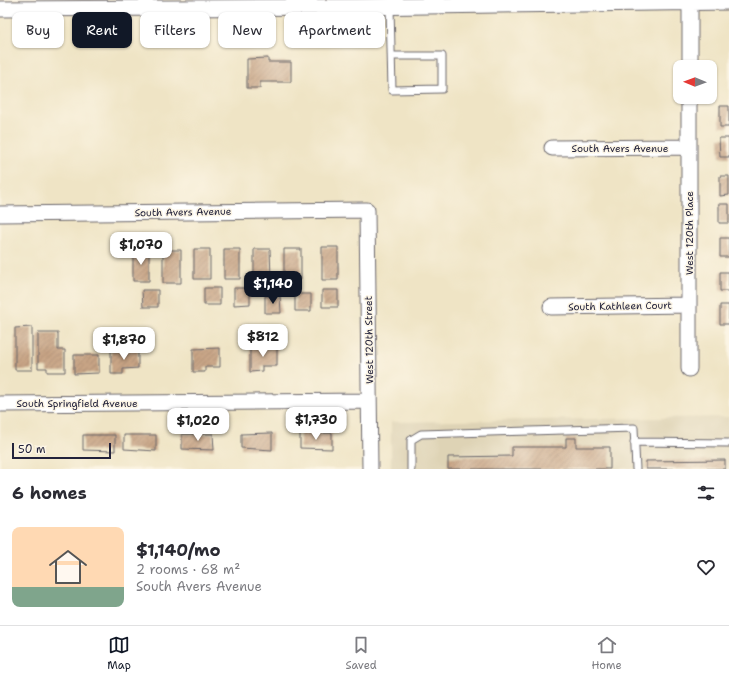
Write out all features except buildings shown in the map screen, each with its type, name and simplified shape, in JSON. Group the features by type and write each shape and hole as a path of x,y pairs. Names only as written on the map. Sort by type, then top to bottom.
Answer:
{"street":[{"path":"0,9 137,4 356,4 390,7 550,2 729,2"},
{"path":"690,2 690,60"},
{"name":"West 120th Place","path":"689,104 689,369"},
{"name":"South Avers Avenue","path":"552,148 689,147"},
{"name":"South Avers Avenue","path":"0,214 367,210"},
{"name":"West 120th Street","path":"367,210 370,469"},
{"name":"South Kathleen Court","path":"551,308 689,305"},
{"name":"South Springfield Avenue","path":"0,404 370,400"}],"lane":[{"path":"390,7 392,90 442,89 442,56 392,56"},
{"path":"411,469 411,440 421,434 634,428 636,469"},
{"path":"634,442 729,443"}],"shaded area":[{"path":"729,417 729,469 391,469 391,422"}]}
